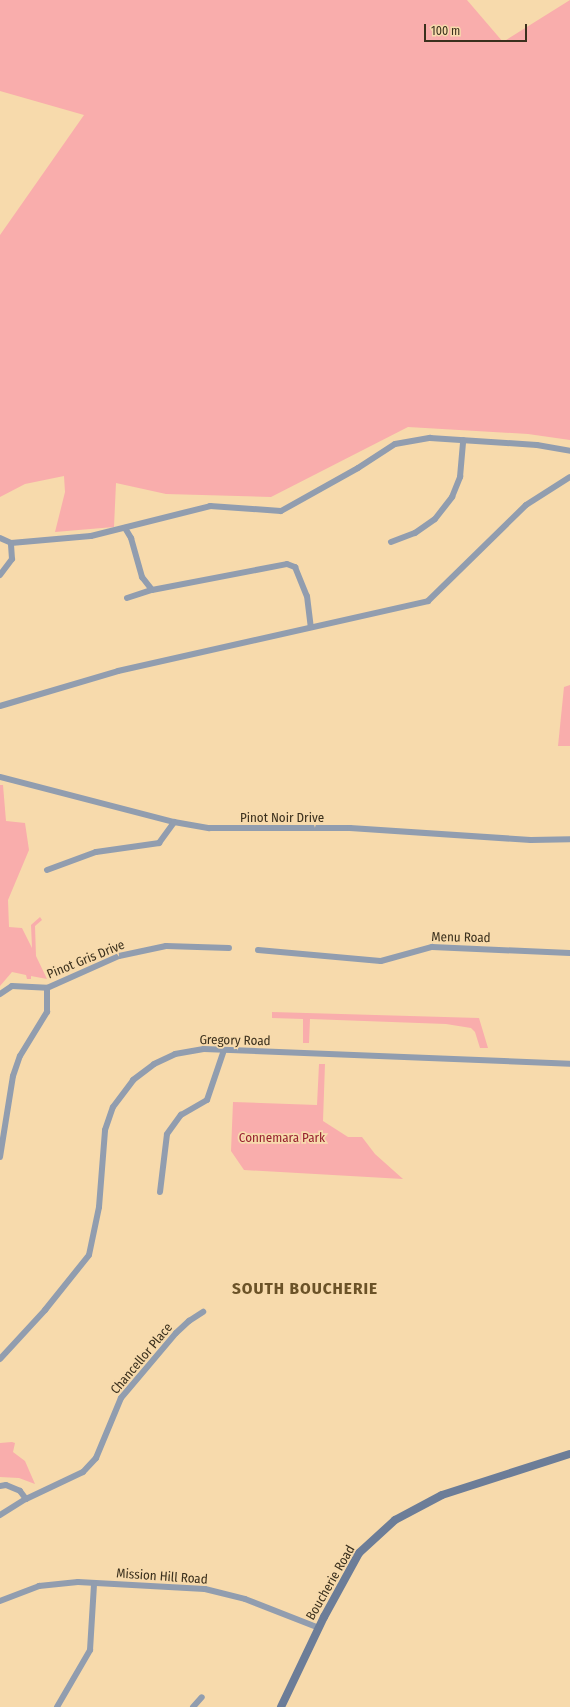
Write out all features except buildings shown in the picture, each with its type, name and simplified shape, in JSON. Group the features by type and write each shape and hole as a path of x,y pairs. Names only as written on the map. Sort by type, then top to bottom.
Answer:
{"main road":[{"name":"Boucherie Road","path":"281,1707 319,1628 359,1553 395,1520 442,1495 570,1454"}],"street":[{"path":"0,538 11,543 91,536 210,506 281,511 358,468 395,444 430,438 537,445 570,451"},
{"path":"391,542 415,533 435,519 452,497 460,477 463,440"},
{"path":"0,706 118,671 428,602 526,505 570,477"},
{"path":"124,528 131,538 142,577 152,590"},
{"path":"0,575 12,559 11,543"},
{"path":"127,598 152,590 287,564 295,566 307,596 311,627"},
{"name":"Pinot Noir Drive","path":"0,777 174,822 223,828 350,828 531,840 570,839"},
{"path":"47,870 96,852 159,843 174,822"},
{"name":"Pinot Gris Drive","path":"0,994 12,986 47,988 126,954 166,946 229,948"},
{"name":"Menu Road","path":"258,950 381,960 432,947 570,953"},
{"path":"0,1157 13,1076 20,1056 46,1012 47,988"},
{"name":"Gregory Road","path":"0,1359 45,1310 89,1255 99,1207 105,1130 113,1107 133,1080 154,1064 175,1054 204,1049 570,1064"},
{"path":"160,1192 167,1134 181,1115 207,1100 224,1050"},
{"name":"Chancellor Place","path":"0,1515 26,1500 82,1472 96,1458 121,1398 176,1333 189,1321 204,1312"},
{"path":"0,1486 6,1485 20,1491 26,1500"},
{"name":"Mission Hill Road","path":"0,1601 39,1586 78,1582 205,1589 245,1599 319,1628"},
{"path":"57,1707 90,1650 94,1584"},
{"path":"192,1707 202,1697"}],"green space":[{"path":"0,0 467,0 503,42 570,0 570,440 528,434 408,427 271,497 166,494 116,483 114,527 55,532 65,492 64,476 25,484 0,497 0,235 84,115 0,91"},
{"path":"570,685 570,746 558,746 564,687"},
{"path":"0,785 3,785 6,821 25,823 29,850 8,900 9,927 22,928 32,948 31,925 40,917 42,920 35,926 36,956 47,979 31,976 31,979 27,979 26,975 12,972 0,986"},
{"path":"272,1012 479,1018 488,1048 480,1048 475,1032 471,1028 446,1024 310,1019 309,1043 303,1043 303,1019 272,1018"},
{"name":"Connemara Park","path":"319,1064 325,1064 323,1121 348,1137 362,1137 375,1154 403,1179 244,1170 231,1151 233,1102 317,1105"},
{"path":"0,1443 15,1443 13,1452 25,1461 35,1484 19,1478 0,1477"}],"district":[{"name":"SOUTH BOUCHERIE","path":"305,1289"}]}
